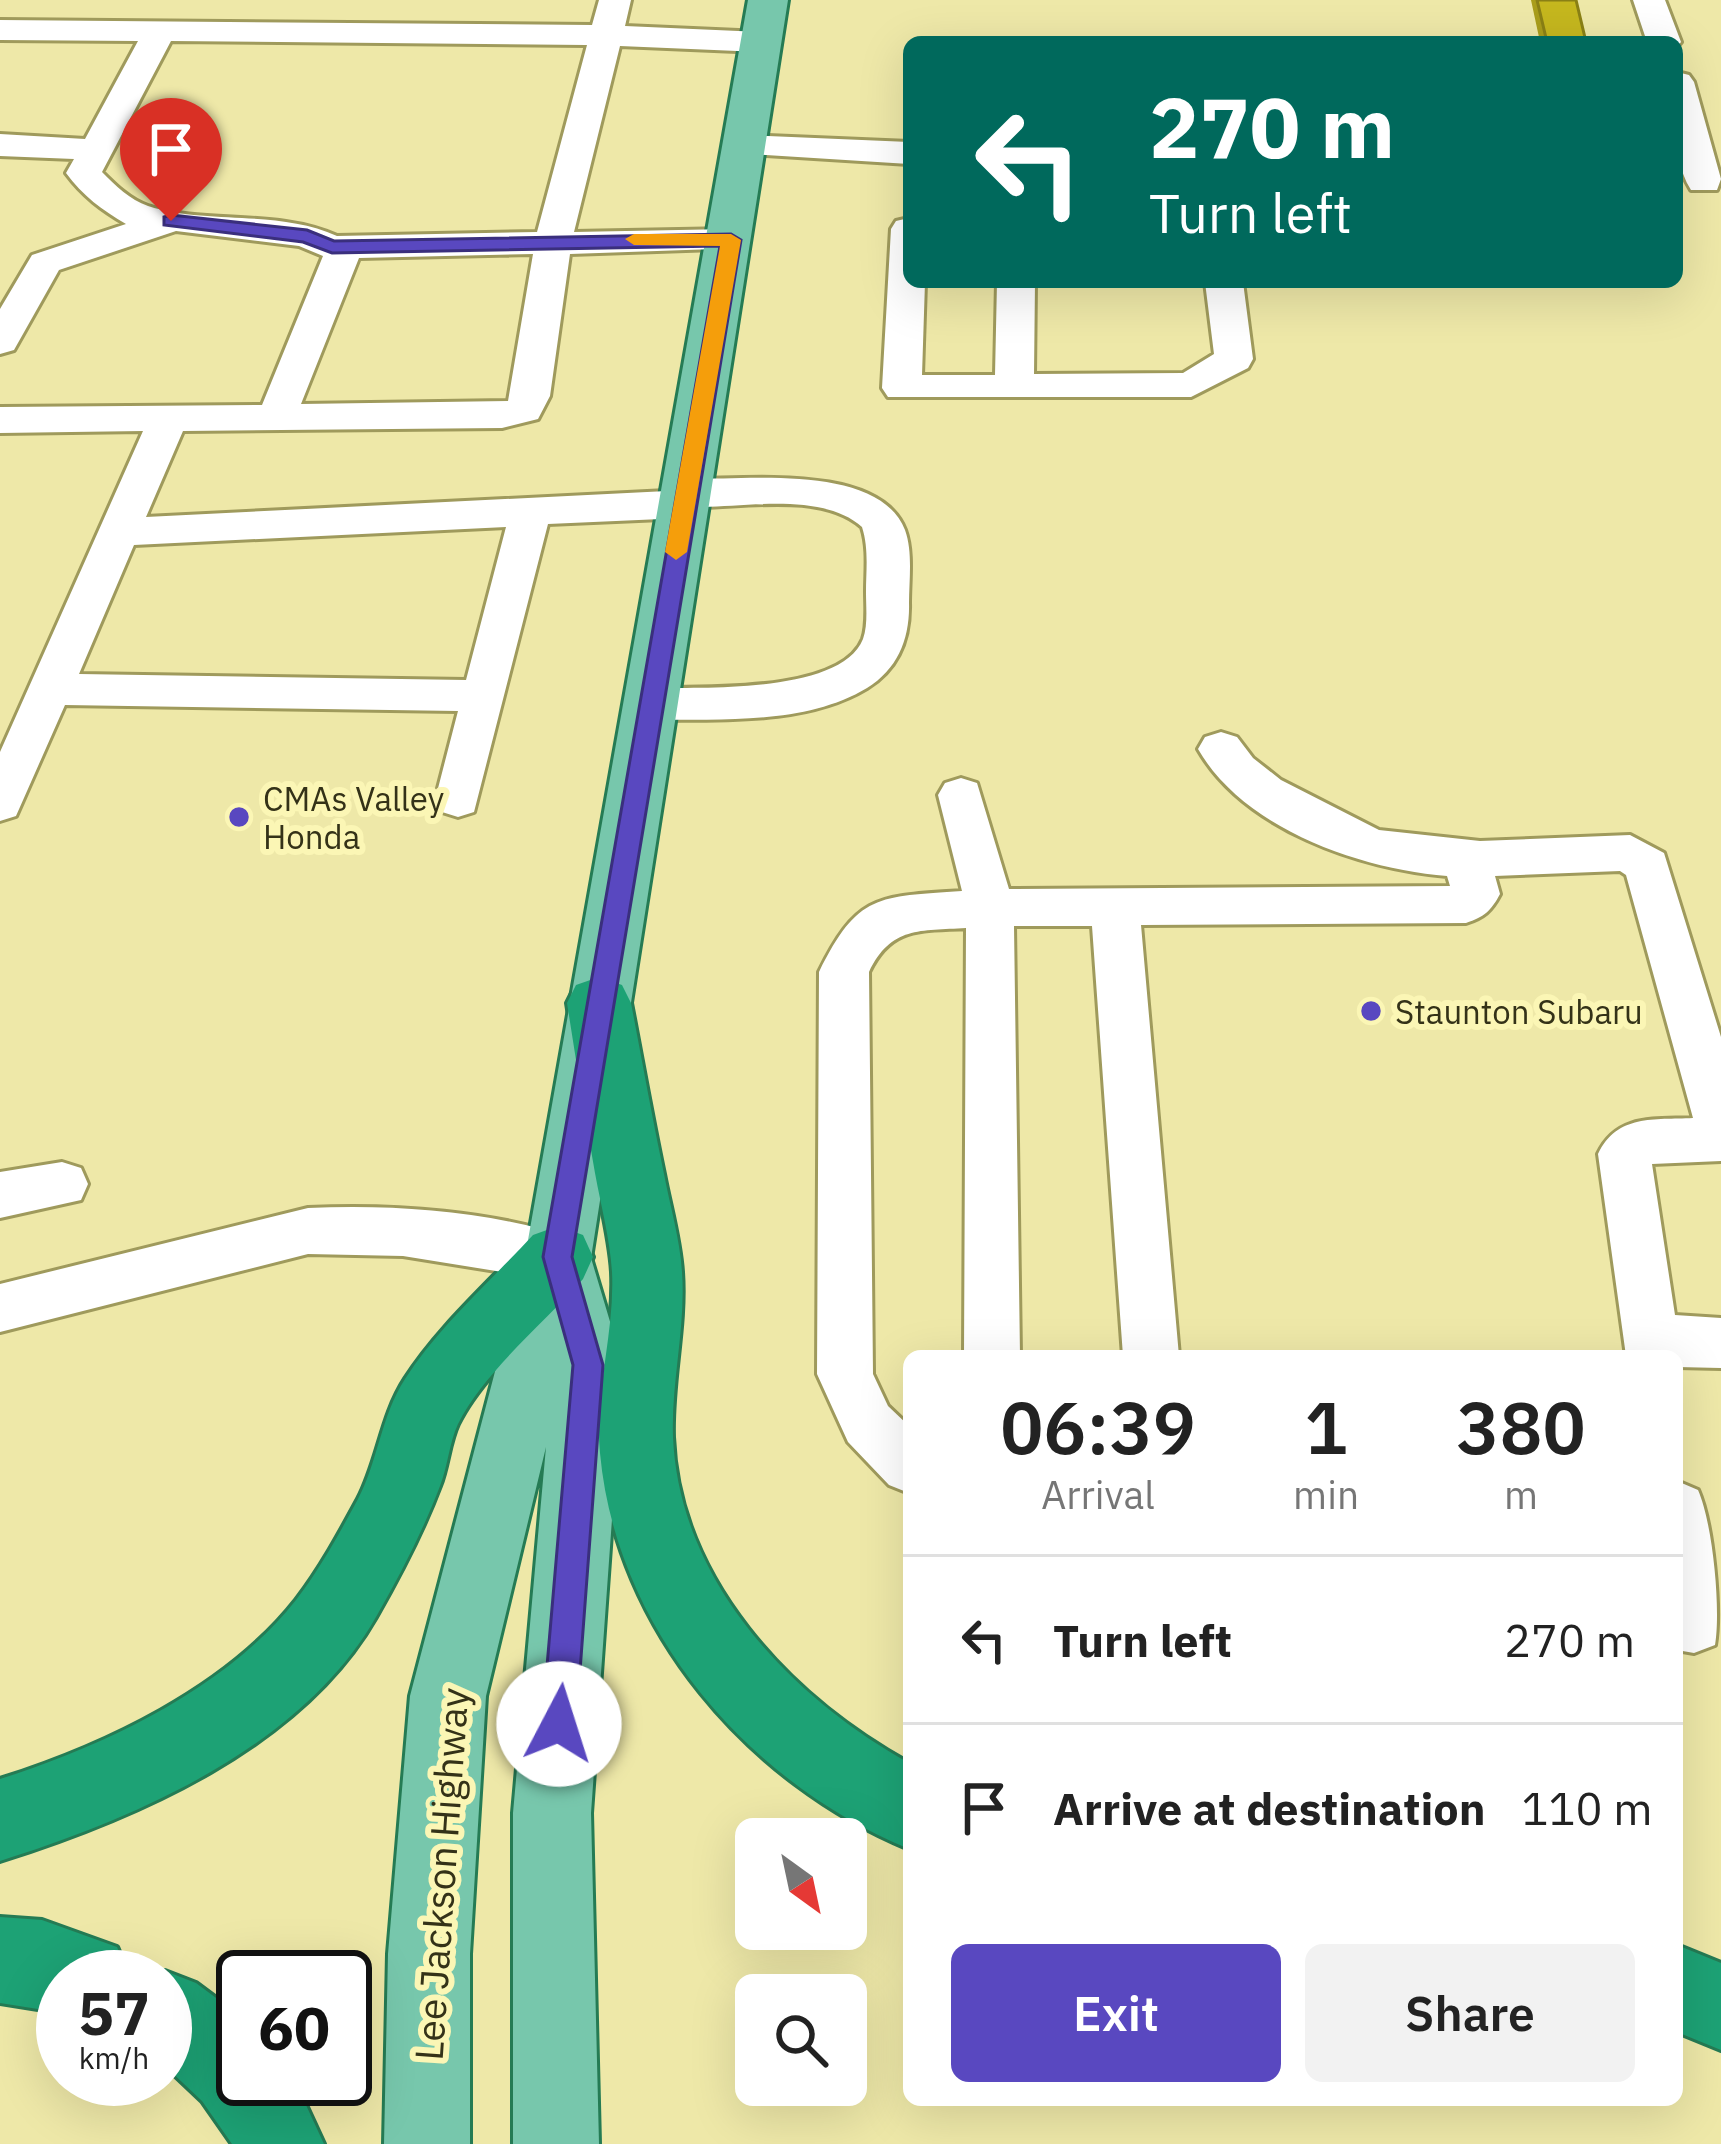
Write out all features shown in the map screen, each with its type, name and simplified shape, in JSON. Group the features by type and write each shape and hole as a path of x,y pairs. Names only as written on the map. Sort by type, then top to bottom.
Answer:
{"highway":[{"path":"599,1004 647,1274 637,1455 656,1541 688,1612 735,1679 784,1726 857,1782 903,1805"},
{"path":"0,1820 105,1783 173,1747 248,1696 312,1638 344,1600 404,1483 429,1404 558,1257"},
{"path":"0,1960 36,1963"},
{"path":"1683,1991 1721,2007"},
{"path":"192,2037 241,2079 269,2118 279,2144"}],"main road":[{"name":"Lee Jackson Highway","path":"427,2144 429,1954 448,1696 558,1257 765,21"},
{"name":"Lee Jackson Highway","path":"556,2144 552,1813 588,1365 558,1257"}],"street":[{"path":"0,420 502,415 524,410 554,239 615,0"},
{"path":"1649,0 1662,36"},
{"path":"0,30 606,35 765,21"},
{"path":"158,34 84,173 108,198 138,216 307,236 332,247 554,239 731,240"},
{"path":"1683,107 1701,182"},
{"path":"0,145 96,150"},
{"path":"746,146 903,153"},
{"path":"0,342 45,263 171,221"},
{"path":"276,418 345,247"},
{"path":"906,288 902,388 1191,385 1234,359 1225,288"},
{"path":"1015,387 1016,288"},
{"path":"0,804 168,419"},
{"path":"116,532 531,511 685,498 830,498 856,503 874,514 890,540 885,638 874,660 848,678 769,700 652,704"},
{"path":"458,800 531,511"},
{"path":"49,689 484,696"},
{"path":"1222,749 1236,774 1348,839 1390,851 1465,856 1630,853 1646,866 1721,1125"},
{"path":"961,795 990,908 992,1350"},
{"path":"903,1460 868,1424 845,1374 844,972 862,935 899,914 990,908 1466,904 1476,894 1465,856"},
{"path":"1114,906 1150,1350"},
{"path":"1721,1139 1634,1143 1624,1154 1653,1347 1721,1342"},
{"path":"0,1195 62,1184"},
{"path":"0,1308 308,1232 352,1228 431,1233 558,1257"},
{"path":"1683,1541 1698,1625"}],"building":[{"path":"1537,0 1576,0 1585,36 1546,36"}],"slow traffic":[{"path":"634,239 731,240 676,552"}],"place":[{"name":"CMAs Valley Honda","path":"239,817"},
{"name":"Staunton Subaru","path":"1371,1011"}],"route":[{"path":"171,221 307,236 332,247 554,239 731,240 558,1257 588,1365 559,1724"}]}
